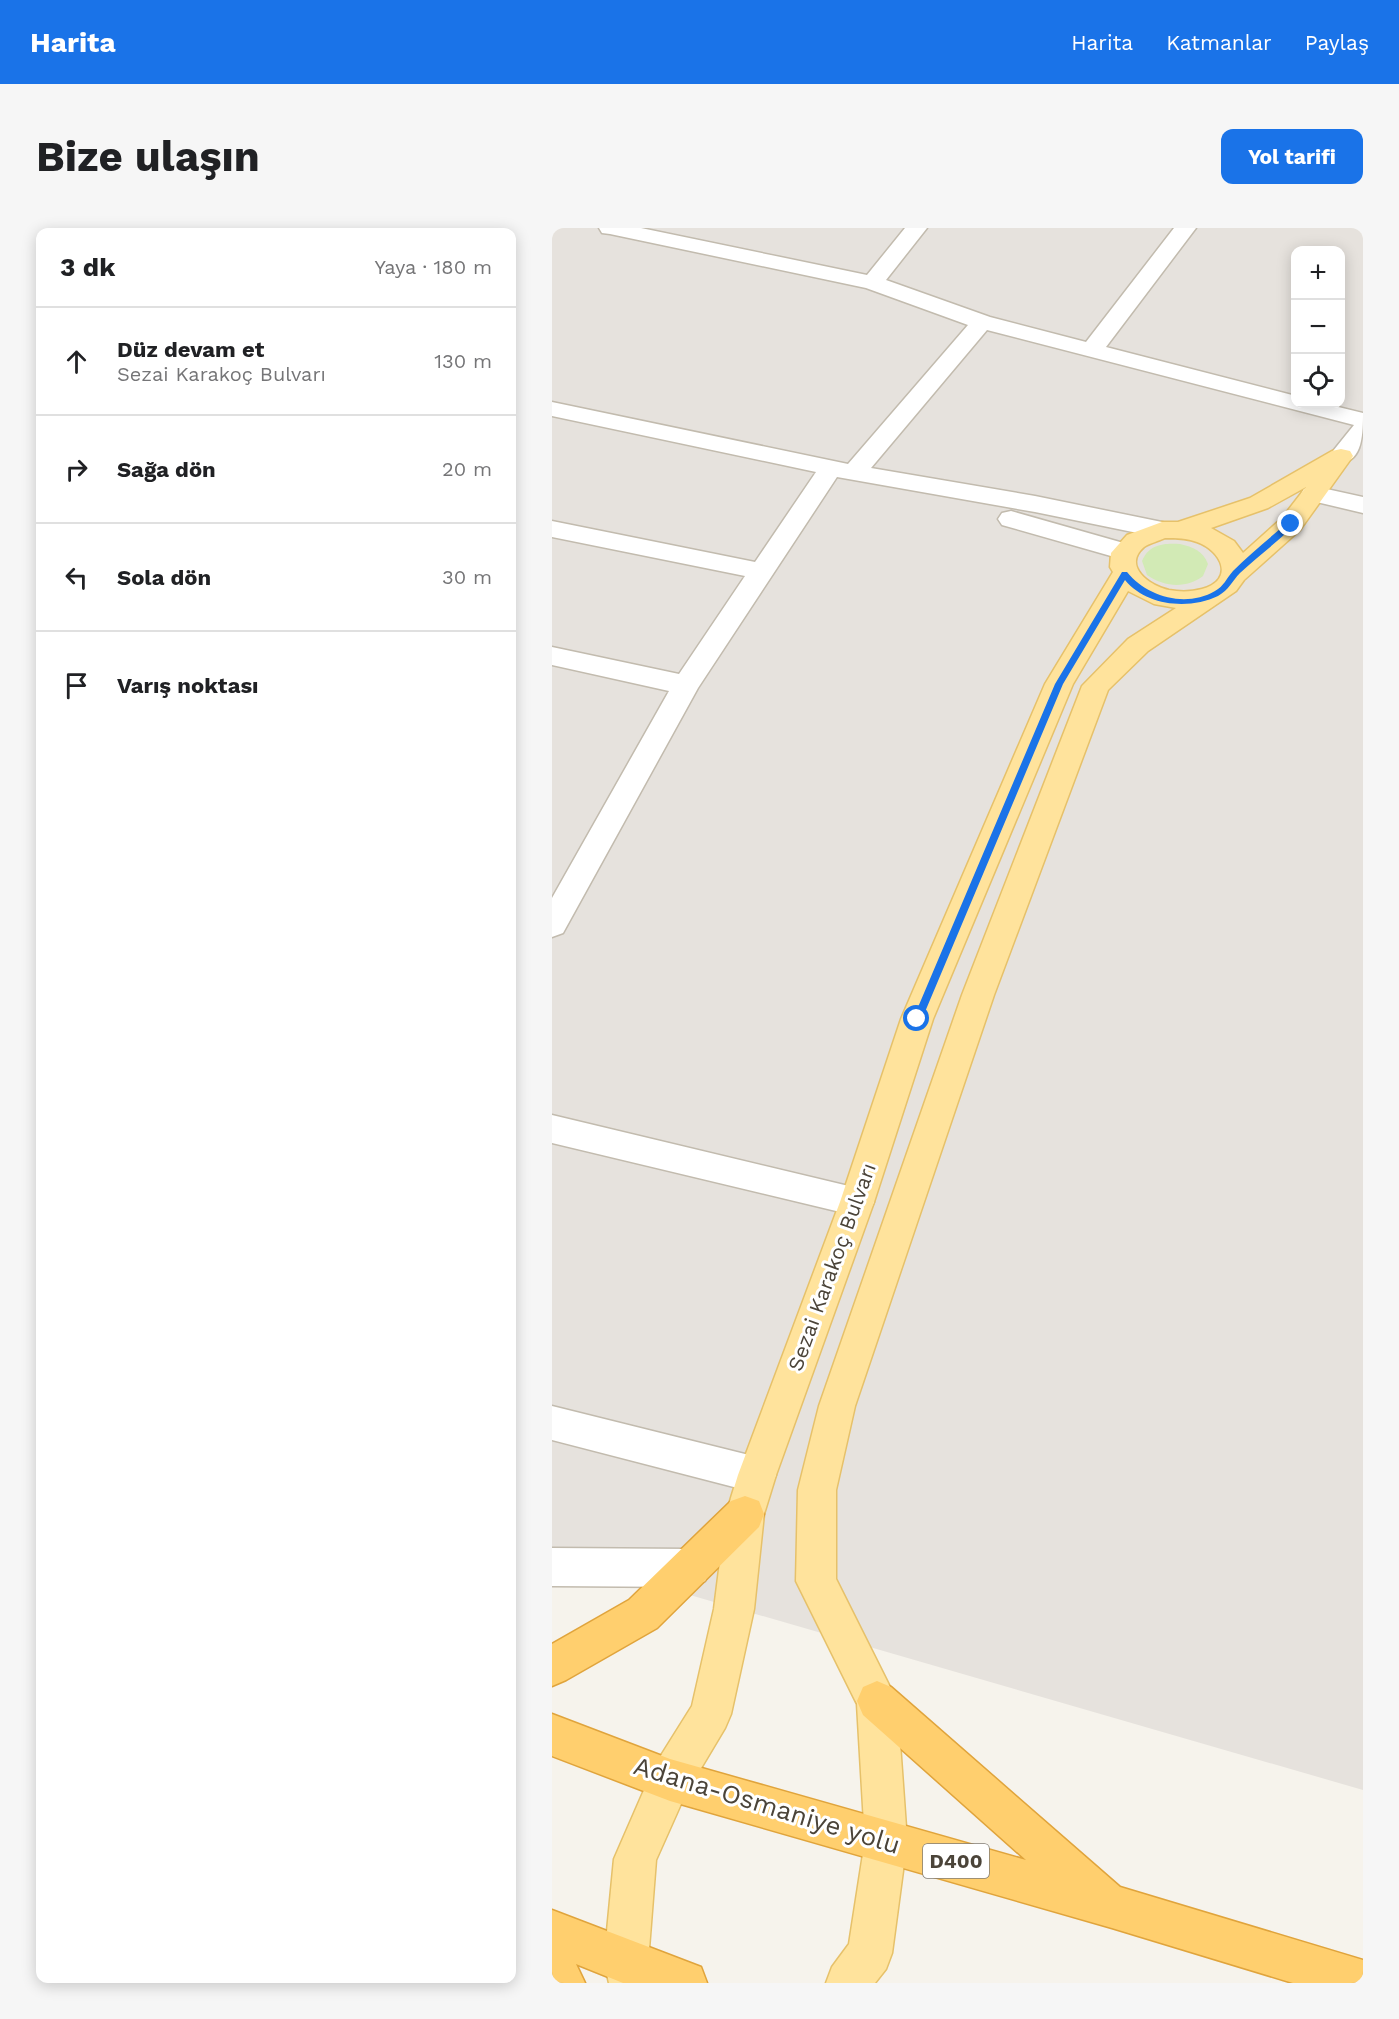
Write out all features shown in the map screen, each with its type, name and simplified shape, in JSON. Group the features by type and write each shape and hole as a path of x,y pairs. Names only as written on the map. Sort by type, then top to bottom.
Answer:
{"highway":[{"path":"552,1666 570,1658 644,1614 745,1514"},
{"path":"877,1701 1112,1906"},
{"name":"Adana-Osmaniye yolu","path":"552,1735 670,1780 886,1840 1363,1982"},
{"path":"552,1932 628,1973 685,1983"},
{"path":"552,1969 563,1983"}],"main road":[{"path":"848,1983 870,1953 886,1840 877,1701 816,1581 817,1490 837,1406 978,995 1096,686 1138,645 1225,584 1291,524 1341,456"},
{"path":"1171,530 1200,533 1216,540 1228,550 1235,562 1225,584 1200,599 1182,601 1164,599 1140,589 1125,563 1139,538 1259,502 1341,456"},
{"name":"Sezai Karakoç Bulvarı","path":"628,1973 635,1859 670,1780 711,1714 734,1609 745,1514 757,1475 857,1202 917,1019 1059,684 1125,563"}],"street":[{"path":"610,228 652,232 872,283 982,322 1291,401"},
{"path":"872,283 916,228"},
{"path":"1092,349 1185,228"},
{"path":"552,925 686,685 761,571 842,470 982,322"},
{"path":"1316,408 1363,420"},
{"path":"552,409 842,470 1171,530"},
{"path":"1341,456 1363,430"},
{"path":"842,470 1125,563"},
{"path":"1313,494 1363,505"},
{"path":"552,529 761,571"},
{"path":"552,656 686,685"},
{"path":"552,1130 857,1202"},
{"path":"552,1423 757,1475"},
{"path":"552,1567 691,1568"}],"shaded area":[{"path":"552,228 1363,228 1363,1790 552,1555"}],"green space":[{"path":"1163,544 1180,544 1193,548 1203,556 1208,564 1203,576 1189,583 1175,585 1161,582 1147,575 1142,561 1149,551"}],"route":[{"path":"917,1019 1059,684 1125,574 1133,585 1164,599 1182,601 1200,599 1216,594 1228,585 1234,574 1291,524"}]}
